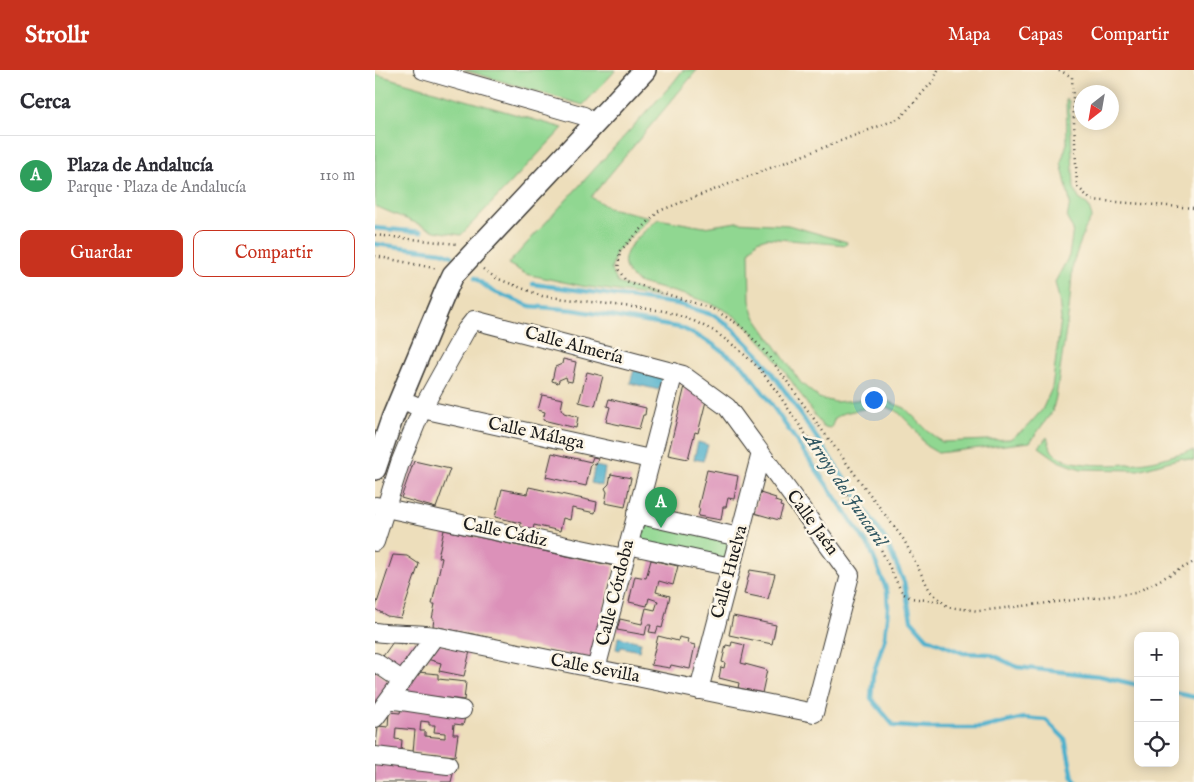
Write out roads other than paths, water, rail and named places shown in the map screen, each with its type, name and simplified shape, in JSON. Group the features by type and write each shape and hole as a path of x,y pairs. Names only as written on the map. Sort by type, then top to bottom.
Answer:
{"street":[{"path":"423,70 584,116 593,125"},
{"path":"375,469 400,399 453,275 645,70"},
{"name":"Calle Almería","path":"422,409 466,330 474,320 674,372"},
{"name":"Calle Jaén","path":"674,372 683,375 727,407 850,575 814,713"},
{"name":"Calle Córdoba","path":"596,669 674,372"},
{"name":"Calle Málaga","path":"400,399 422,409 650,459"},
{"path":"375,542 380,507 422,409"},
{"name":"Calle Huelva","path":"699,690 761,453"},
{"name":"Calle Cádiz","path":"380,507 626,552 731,567"},
{"path":"636,514 739,537"},
{"name":"Calle Sevilla","path":"375,632 435,636 814,713"},
{"path":"375,718 435,636"},
{"path":"375,662 403,681"},
{"path":"389,699 462,710"},
{"path":"375,756 448,765"}],"water":[{"path":"634,370 663,377 659,390 630,383"},
{"path":"698,442 708,445 703,461 694,459"},
{"path":"595,466 605,468 602,486 591,483"},
{"path":"618,637 641,642 639,651 621,647 620,650 616,649"}],"waterway":[{"path":"375,228 421,232"},
{"name":"Arroyo del Juncaril","path":"375,244 442,252 452,256"},
{"name":"Arroyo del Juncaril","path":"475,278 492,291 530,306 574,310 682,328 711,343 743,366 870,548 887,591 888,607 885,637 873,675 871,698 894,726 981,728 1024,718 1046,720 1065,739 1073,778 1076,782"},
{"path":"533,284 678,304 716,316 735,331 759,355 885,539 904,582 911,620 927,638 963,653 990,654 1017,667 1100,676 1134,684"},
{"path":"1179,694 1194,697"}],"place":[{"name":"Plaza de Andalucía","path":"661,528"}]}
